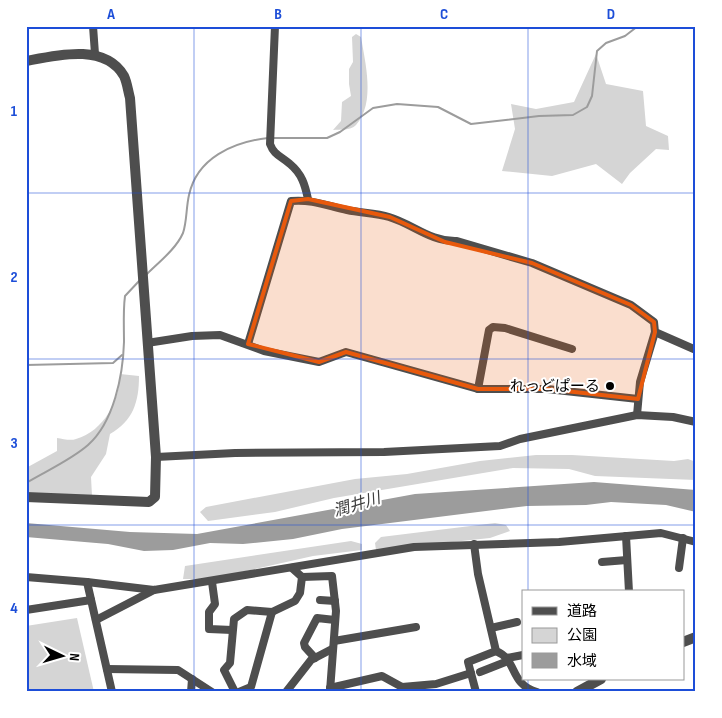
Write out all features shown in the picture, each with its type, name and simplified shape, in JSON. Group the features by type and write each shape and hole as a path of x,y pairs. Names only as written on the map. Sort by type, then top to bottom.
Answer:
{"street":[{"path":"93,26 95,54"},
{"path":"275,26 270,144 274,153 289,163 302,177 308,200"},
{"path":"26,61 95,54 113,62 124,76 130,98 156,457 155,497 149,502 26,497"},
{"path":"248,344 291,201 308,200 346,210 390,217 427,236 445,242 457,242 532,263 631,305 654,322 655,332 650,344 638,399 637,415"},
{"path":"478,389 489,330 493,327 504,328 572,349"},
{"path":"655,332 696,350"},
{"path":"147,344 192,336 220,335 264,351 319,362 346,352 478,389 547,389 638,399"},
{"path":"156,457 253,453 384,452 500,446 520,439 637,415 673,417 696,422"},
{"path":"26,577 154,590 212,582 414,547 559,542 661,533 696,542"},
{"path":"626,536 629,590"},
{"path":"679,568 683,538"},
{"path":"474,544 478,574 496,651 508,660 519,682 528,689 537,692"},
{"path":"602,562 627,560"},
{"path":"292,568 302,577 332,576 335,620 330,690 347,688 382,676 402,687 436,684 471,673"},
{"path":"235,692 224,670 230,663 234,619 247,610 272,612 295,601 300,592 302,577"},
{"path":"87,582 112,692"},
{"path":"212,582 215,604 209,612 209,629 232,630"},
{"path":"96,620 154,590"},
{"path":"26,610 91,600"},
{"path":"320,600 335,601"},
{"path":"239,692 251,687 272,612"},
{"path":"315,658 305,647 304,643 317,618 335,620"},
{"path":"491,628 517,622"},
{"path":"334,641 416,627"},
{"path":"684,642 696,637"},
{"path":"286,692 311,660 332,649"},
{"path":"476,692 468,662 496,651"},
{"path":"480,672 522,655"},
{"path":"107,669 178,670 212,692"},
{"path":"191,692 192,679"},
{"path":"577,692 596,680"}],"highlighted area":[{"path":"308,199 390,217 445,242 532,263 631,305 654,322 655,332 638,399 547,389 478,389 346,352 319,362 248,344 291,201"}],"green space":[{"path":"356,34 361,37 368,82 366,105 362,116 354,127 333,130 341,121 342,102 351,96 349,69 353,62 352,37"},
{"path":"596,54 606,84 643,91 646,126 668,136 669,150 656,149 630,173 622,184 596,164 552,176 502,171 515,129 511,104 536,109 574,102"},
{"path":"120,374 139,376 138,394 129,417 118,429 110,434 106,454 91,477 92,496 26,494 26,468 57,451 57,438 76,439 86,435 102,422 109,413 117,394"},
{"path":"536,455 572,455 674,461 688,459 696,462 696,480 595,476 569,469 513,468 334,498 275,512 208,521 200,512 206,507 355,479 407,474 480,461"},
{"path":"495,523 506,525 510,531 490,538 376,550 375,543 381,537"},
{"path":"351,541 362,544 362,550 313,556 210,579 183,579 185,566"},
{"path":"77,618 94,692 26,692 26,626"}],"water":[{"name":"潤井川","path":"594,482 696,490 696,512 666,505 611,502 586,505 527,506 342,529 293,539 243,544 210,543 173,550 144,551 108,544 26,537 26,523 130,532 197,534 415,494"}],"waterway":[{"path":"272,138 327,138 340,132 373,108 397,104 438,107 471,124 539,116 573,115 587,107 592,96 597,51 606,43 625,36 638,26"},
{"path":"147,274 172,250 180,239 183,233 193,182 208,162 218,154 242,143 268,138"},
{"path":"26,483 88,445 104,424 111,411 122,369 125,296 140,280"},
{"path":"26,365 113,363 122,355"}],"place":[{"name":"れっどぱーる","path":"610,386"}]}
